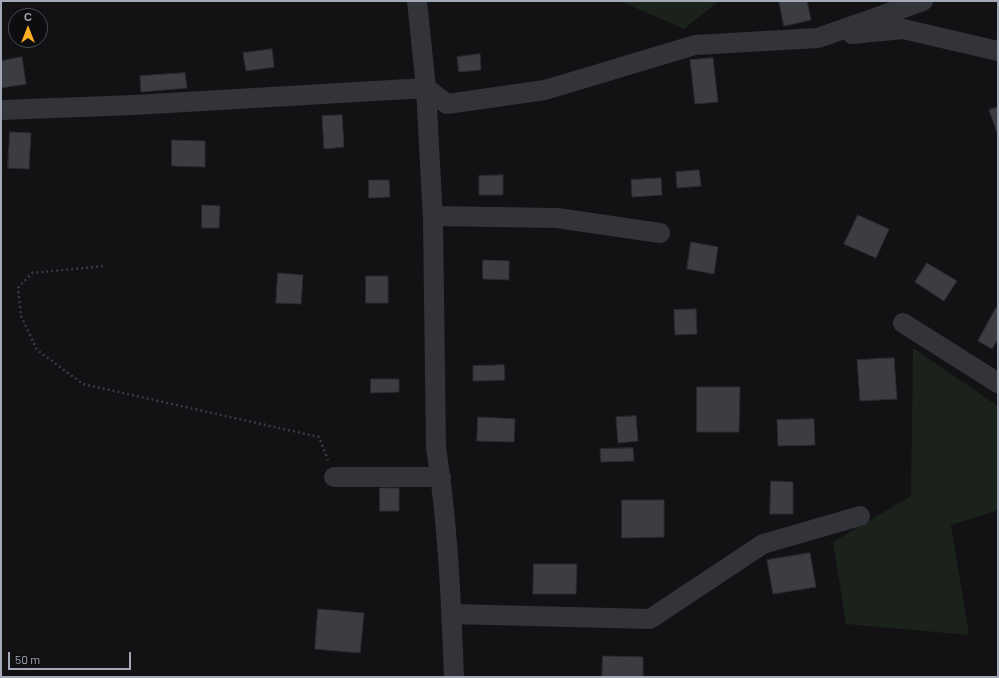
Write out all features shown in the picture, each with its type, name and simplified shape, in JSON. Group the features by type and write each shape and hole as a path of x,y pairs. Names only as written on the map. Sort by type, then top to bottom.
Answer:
{"street":[{"path":"417,1 426,88 433,216 436,448 441,477 452,614 454,677"},
{"path":"818,38 924,1"},
{"path":"1,110 134,105 426,88 447,104 545,90 695,44 818,38 903,29 998,51"},
{"path":"433,216 557,218 660,233"},
{"path":"903,323 998,383"},
{"path":"334,477 441,477"},
{"path":"452,614 650,619 763,544 860,516"}],"path":[{"path":"103,266 32,273 18,288 21,316 37,350 82,384 319,437 334,477"}],"shaded area":[{"path":"620,1 719,1 684,29"},
{"path":"913,348 998,406 998,510 951,525 969,635 846,624 833,542 911,496"}],"building":[{"path":"779,1 807,1 811,20 784,26"},
{"path":"272,49 274,67 246,71 243,53"},
{"path":"480,54 481,70 459,72 457,57"},
{"path":"22,57 26,84 1,88 1,61"},
{"path":"713,58 718,102 695,104 690,60"},
{"path":"185,73 187,88 141,92 140,76"},
{"path":"998,107 998,135 989,110"},
{"path":"342,115 344,147 324,149 322,116"},
{"path":"10,132 31,133 29,169 8,168"},
{"path":"172,140 205,141 205,167 172,166"},
{"path":"699,170 701,186 677,188 676,172"},
{"path":"503,175 503,195 479,195 479,176"},
{"path":"661,178 662,195 632,197 631,180"},
{"path":"369,180 389,180 390,197 369,198"},
{"path":"202,205 220,206 219,228 202,228"},
{"path":"858,215 889,229 876,258 844,244"},
{"path":"691,242 718,247 714,274 687,269"},
{"path":"483,260 509,261 509,280 483,279"},
{"path":"927,263 957,281 944,301 915,282"},
{"path":"278,273 303,275 301,304 276,303"},
{"path":"366,276 388,276 388,303 366,303"},
{"path":"996,308 998,309 998,339 992,349 978,341"},
{"path":"696,309 697,334 675,335 674,310"},
{"path":"894,358 897,399 860,401 857,360"},
{"path":"504,365 505,380 473,381 473,366"},
{"path":"371,379 399,379 399,392 371,393"},
{"path":"697,387 740,387 739,432 697,432"},
{"path":"636,416 638,441 618,443 616,417"},
{"path":"478,417 515,419 514,442 477,441"},
{"path":"814,419 815,445 778,446 777,420"},
{"path":"633,448 634,461 601,462 600,449"},
{"path":"771,481 793,482 793,514 770,514"},
{"path":"380,488 399,488 399,511 380,511"},
{"path":"622,500 664,500 664,537 622,538"},
{"path":"810,553 816,587 773,594 767,560"},
{"path":"534,564 577,564 576,594 533,594"},
{"path":"318,609 364,613 360,653 315,649"},
{"path":"603,656 643,657 643,677 602,677"}]}
